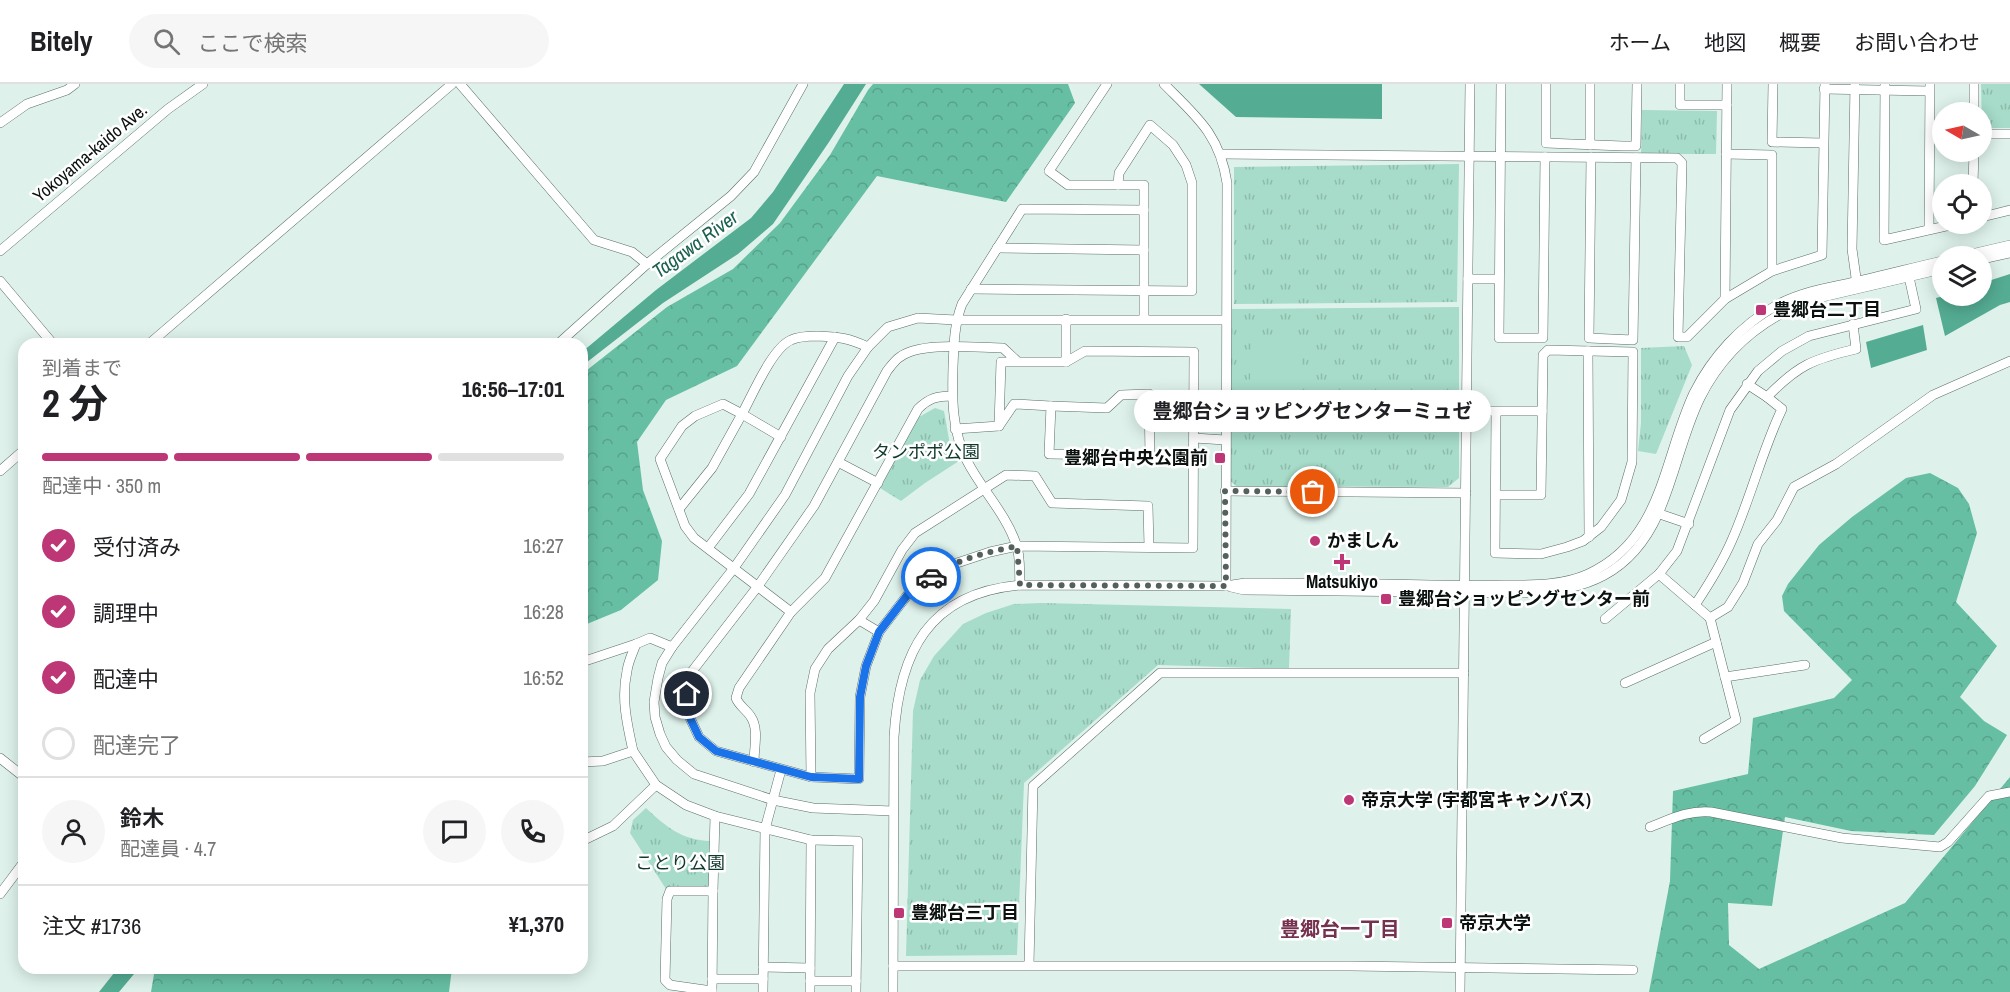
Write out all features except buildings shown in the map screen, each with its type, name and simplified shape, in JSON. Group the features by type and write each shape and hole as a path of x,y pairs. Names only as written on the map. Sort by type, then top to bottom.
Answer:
{"street":[{"path":"0,123 27,104 67,90 75,84"},
{"name":"Yokoyama-kaido Ave.","path":"0,251 168,109 203,84"},
{"path":"156,338 452,84"},
{"path":"460,84 594,240 632,252 647,264"},
{"path":"565,338 647,264 704,219 754,172 803,84"},
{"path":"1107,84 1049,171 1068,185 1144,185 1144,319"},
{"path":"1164,84 1206,128 1221,154 1225,170 1228,197 1226,586"},
{"path":"1460,992 1470,84"},
{"path":"1501,84 1499,338 1543,338 1545,157"},
{"path":"1546,84 1546,143 1636,146 1637,84"},
{"path":"1590,84 1590,145"},
{"path":"1680,84 1680,105 1727,105"},
{"path":"1725,299 1727,84"},
{"path":"1773,84 1772,142 1824,143"},
{"path":"1974,84 1974,102"},
{"path":"1221,154 1677,158 1682,163 1678,337 1687,337 1725,299 1772,272 1822,255 1825,87 1930,88 1929,229"},
{"path":"1855,87 1852,232 1857,285"},
{"path":"1885,87 1884,240 1932,228"},
{"path":"971,289 1192,291 1192,183 1186,165 1173,145 1150,125 1119,173 1118,184"},
{"path":"1992,134 2010,134"},
{"path":"1726,154 1772,155 1772,272"},
{"path":"1591,157 1589,338 1633,340 1636,158"},
{"path":"1020,585 1017,546 998,509 967,461 955,429 952,396 956,320 962,304 1022,209 1144,210"},
{"path":"1992,214 2010,210"},
{"path":"1992,249 2010,245"},
{"path":"997,248 1144,250"},
{"path":"1992,256 2010,252"},
{"path":"1910,273 1932,265"},
{"path":"893,992 893,810 897,699 915,644 941,615 958,603 989,590 1020,585 1226,586 1245,583 1465,590 1559,583 1586,575 1614,559 1626,549 1655,512 1700,399 1720,364 1734,348 1768,320 1796,305 1857,285 1932,270"},
{"path":"1605,619 1659,574 1677,551 1730,410 1758,371 1791,346 1809,336 1916,309 1910,273"},
{"path":"1468,279 1499,279"},
{"path":"0,281 49,338"},
{"path":"893,810 813,808 772,801 694,774 666,747 655,717 654,702 662,663 734,568 785,495 848,376 868,347 888,327 918,318 1226,320"},
{"path":"1066,319 1066,362"},
{"path":"1767,397 1786,378 1821,357 1856,350 1853,324"},
{"path":"679,509 712,468 767,367 790,340 805,336 844,337 868,347"},
{"path":"708,548 749,494 835,337"},
{"path":"999,426 1001,362 1018,362 1066,362 1084,351 1194,352 1193,548 1017,546 990,552 945,567 909,593 879,632 866,666 860,697 859,779 811,777 782,770 716,751 699,737 690,718 687,694 690,674 758,586 814,506 887,371 899,357 915,349 1003,348 1018,362"},
{"path":"1496,412 1495,553 1541,554 1567,548 1589,537 1601,527 1621,500 1632,462 1633,352 1548,350 1543,355 1541,495 1496,495"},
{"path":"1588,351 1589,537"},
{"path":"1710,618 1728,607 1743,583 1758,544 1777,520 1794,487 1836,464 1933,395 2010,362"},
{"path":"1695,605 1716,572 1732,540 1770,434 1782,409 1748,384"},
{"path":"999,426 1014,404 1107,408 1121,395 1149,394 1150,458"},
{"path":"754,762 755,726 750,715 739,705 736,698 739,688 791,612 825,578 918,409 927,400 937,396 952,396"},
{"path":"781,436 723,404 695,416 682,426 660,459 685,526 694,538 791,612"},
{"path":"1051,405 1049,454 1113,454 1193,459"},
{"path":"1467,411 1542,411"},
{"path":"955,429 999,426"},
{"path":"1194,438 1225,440"},
{"path":"0,471 18,455"},
{"path":"838,462 878,483"},
{"path":"811,777 810,693 815,669 828,649 859,620 874,601 902,550 915,532 1006,475 1035,476 1052,503 1148,506 1149,547"},
{"path":"1225,491 1466,493"},
{"path":"1655,512 1689,524"},
{"path":"1659,574 1710,618 1736,720 1704,739"},
{"path":"859,620 879,632"},
{"path":"588,660 650,638 672,647"},
{"path":"1625,683 1716,642"},
{"path":"636,644 627,670 624,697 626,718 633,751 656,785 686,805 715,816 811,840 858,841 856,992"},
{"path":"1725,677 1805,665"},
{"path":"1029,965 1032,786 1160,673 1464,673"},
{"path":"588,762 603,761 633,751"},
{"path":"0,758 18,772"},
{"path":"763,992 765,829 782,770"},
{"path":"588,838 613,826 656,785"},
{"path":"1650,827 1684,813 1711,812 1842,838 1940,847 1948,842 1989,796 2010,792"},
{"path":"713,891 670,891 667,899 665,980 670,985 712,992 715,816"},
{"path":"810,992 811,840"},
{"path":"0,894 18,870"},
{"path":"893,966 1460,966 1633,970"},
{"path":"763,967 810,968"},
{"path":"712,979 763,980"},
{"path":"810,981 856,981"}],"green space":[{"path":"873,84 1068,84 1075,103 1006,202 877,176 737,366 666,400 637,442 643,490 662,541 658,580 621,610 588,624 588,369 667,307 733,269 780,223 830,155"},
{"path":"1981,84 2010,84 2010,128 1992,128 1992,102 1981,102"},
{"path":"1642,110 1717,111 1716,154 1641,154"},
{"path":"1459,164 1457,302 1234,304 1234,167"},
{"path":"1459,307 1459,478 1448,487 1236,486 1228,479 1232,309"},
{"path":"1251,337 1302,338 1301,393 1250,392"},
{"path":"1684,346 1692,365 1656,454 1638,451 1641,423 1641,348"},
{"name":"タンポポ公園","path":"935,408 944,411 950,445 959,461 901,501 880,488 919,417"},
{"path":"1930,473 1958,488 1969,504 1977,533 1956,602 1997,646 1960,697 1984,721 2007,735 1975,786 1934,835 1851,831 1785,817 1772,906 1728,903 1729,945 1759,969 1905,903 2010,777 2010,992 1649,992 1670,881 1673,791 1748,774 1753,718 1834,698 1852,680 1784,611 1782,596 1788,584 1819,545 1852,517 1906,478"},
{"path":"1014,604 1291,609 1289,669 1158,665 1024,783 1017,955 906,956 913,711 920,680 934,656 963,624 986,613"},
{"name":"ことり公園","path":"646,808 675,831 691,838 710,841 710,889 666,889 630,833 633,820"},
{"path":"154,974 451,974 449,992 151,992"}],"shaded area":[{"path":"844,84 866,84 773,224 738,254 663,303 588,361 588,347 656,290 751,218 773,192"},
{"path":"1199,84 1382,84 1382,119 1236,117"},
{"path":"2010,274 2010,302 2000,305 1945,336 1938,306 1992,306 1992,280"},
{"path":"1923,325 1927,350 1871,368 1866,342"},
{"path":"113,974 134,974 119,992 99,992"}],"way so far":[{"path":"931,577 945,567 990,552 1017,546 1020,585 1226,586 1225,491 1313,492"}],"place":[{"name":"豊郷台二丁目","path":"1761,310"},
{"name":"豊郷台中央公園前","path":"1220,458"},
{"name":"豊郷台ショッピングセンターミュゼ","path":"1313,492"},
{"name":"かましん","path":"1315,541"},
{"name":"Matsukiyo","path":"1342,562"},
{"name":"豊郷台ショッピングセンター前","path":"1386,599"},
{"name":"帝京大学 (宇都宮キャンパス)","path":"1349,800"},
{"name":"豊郷台三丁目","path":"899,913"},
{"name":"帝京大学","path":"1447,923"}],"district":[{"name":"豊郷台一丁目","path":"1340,929"}],"route":[{"path":"687,694 690,718 699,737 716,751 811,777 859,779 860,697 866,666 879,632 909,593 931,577"}],"water label":[{"name":"Tagawa River","path":"695,244"}]}
